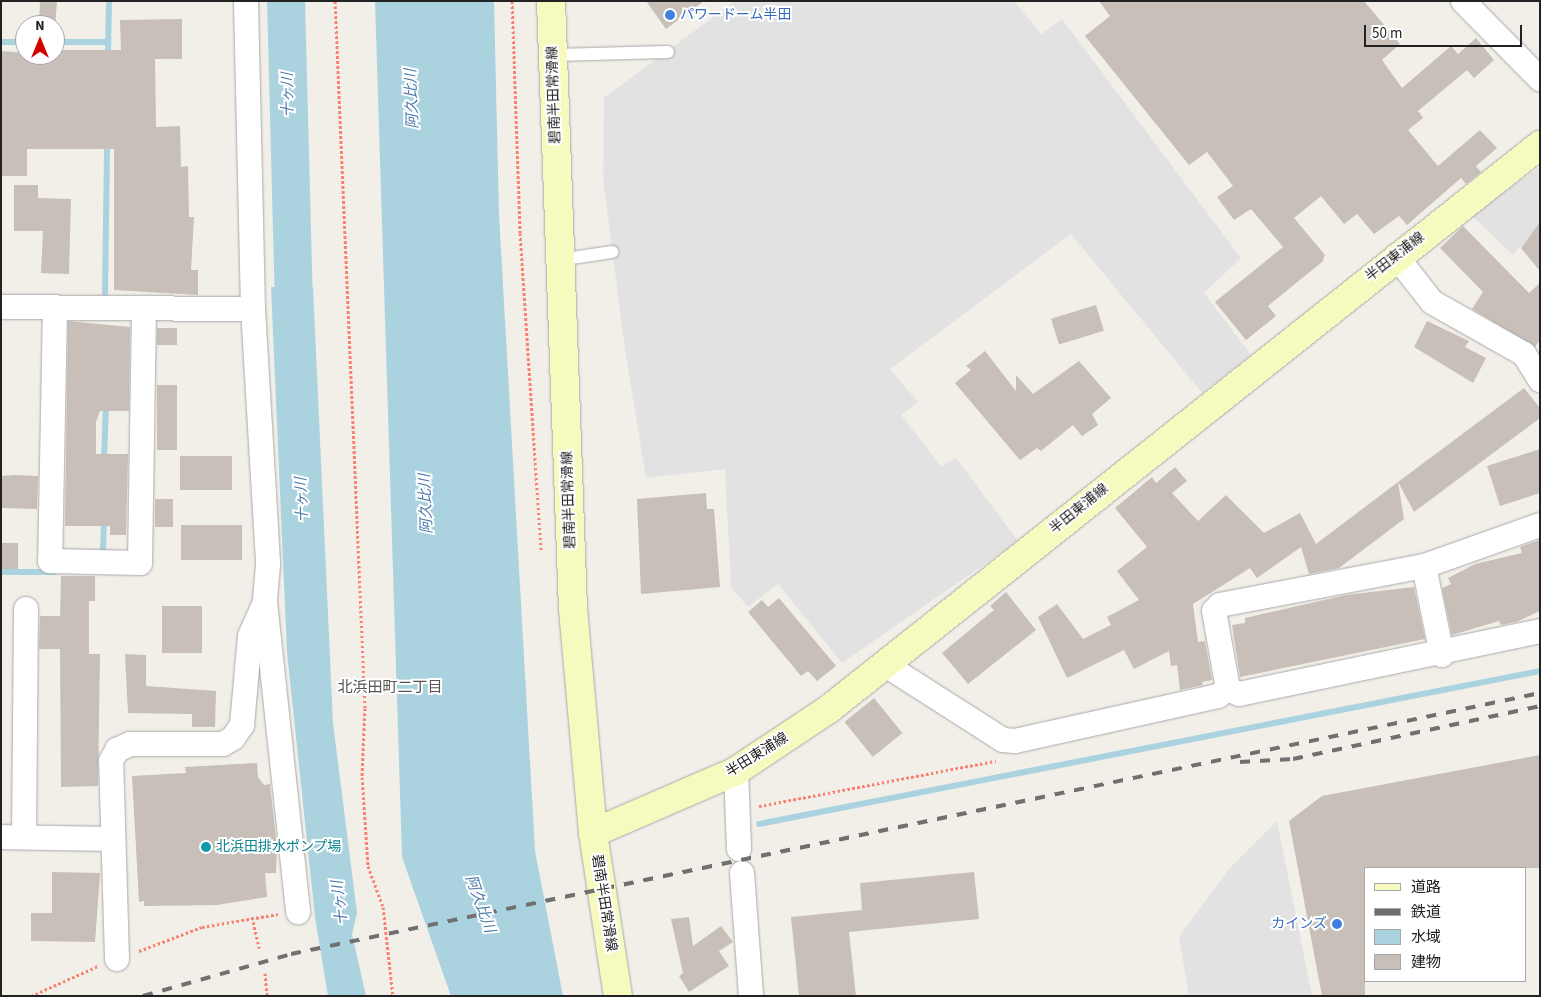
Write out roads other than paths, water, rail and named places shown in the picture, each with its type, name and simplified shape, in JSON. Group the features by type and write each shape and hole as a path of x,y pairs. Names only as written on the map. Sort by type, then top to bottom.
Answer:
{"main road":[{"name":"碧南半田常滑線","path":"551,1 573,609 593,833 618,996"},
{"name":"半田東浦線","path":"593,833 736,771 829,709 1396,256 1540,145"}],"street":[{"path":"246,1 253,309 268,566 264,602 298,912"},
{"path":"1462,1 1540,80"},
{"path":"1396,256 1432,302 1524,354 1540,380"},
{"path":"1,307 253,309"},
{"path":"54,308 50,561 140,563 144,309"},
{"path":"1228,689 1214,611 1220,604 1424,566 1540,525"},
{"path":"1424,566 1442,655"},
{"path":"117,959 111,761 118,750 130,744 223,744 242,725 250,636 264,602"},
{"path":"26,609 13,837 112,839"},
{"path":"1228,689 1239,694 1442,655 1540,631"},
{"path":"884,664 1003,740 1015,741 1218,696 1228,689"},
{"path":"736,771 740,849"},
{"path":"742,873 751,996"}],"lane":[{"path":"553,54 668,52"},
{"path":"559,260 612,252"}],"water":[{"name":"阿久比川","path":"375,1 494,1 499,214 535,851 563,996 451,996 402,857"},
{"path":"271,287 313,287 333,723 357,913 352,934 366,996 328,996 315,917 287,652"}],"waterway":[{"path":"108,57 109,1"},
{"name":"十ヶ川","path":"286,1 295,339"},
{"path":"1,42 15,42"},
{"path":"65,42 108,42"},
{"path":"105,293 107,142"},
{"path":"104,461 106,404"},
{"path":"103,550 104,519"},
{"path":"1,572 55,572"},
{"path":"759,824 1540,671"}],"railway":[{"path":"143,996 291,954 1540,693"},
{"path":"1240,762 1293,759 1540,706"}],"place":[{"name":"パワードーム半田","path":"670,15"},
{"name":"北浜田排水ポンプ場","path":"206,847"},
{"name":"カインズ","path":"1337,924"}],"district":[{"name":"北浜田町二丁目","path":"390,688"}]}
